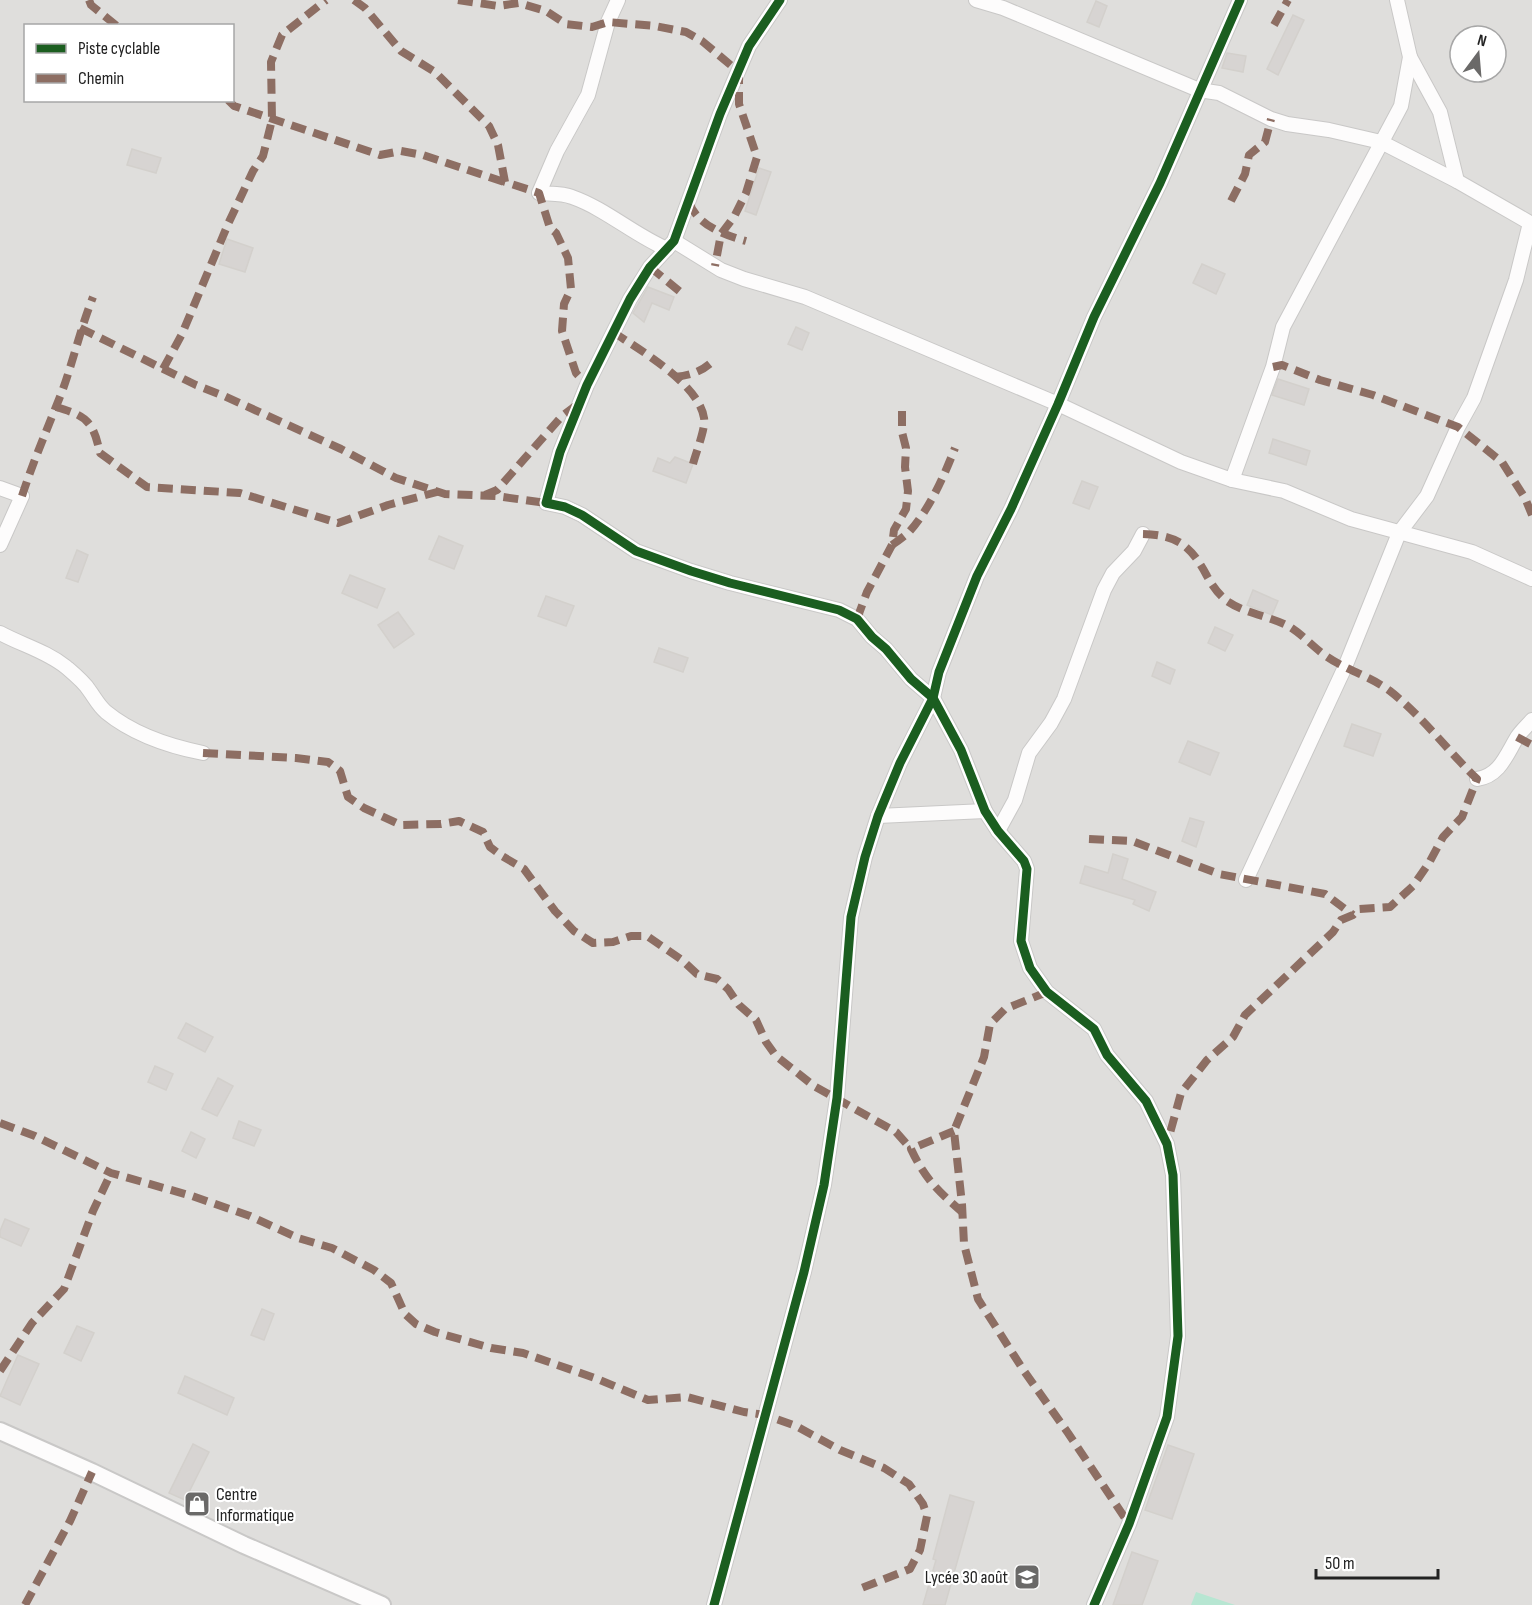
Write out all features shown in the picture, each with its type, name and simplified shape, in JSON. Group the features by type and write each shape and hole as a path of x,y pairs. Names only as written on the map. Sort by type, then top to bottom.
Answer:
{"street":[{"path":"618,0 608,22 588,95 557,151 539,193 570,196 600,211 648,241 671,245 744,279 805,297 1058,404 1181,462 1232,480 1284,491 1351,519 1472,552 1532,579"},
{"path":"780,0 749,46 720,114 671,245 650,267 630,299 600,358 563,443 546,503 566,507 582,515 636,551 740,586 839,610 857,619 911,679 933,698 961,750 985,811 998,831 1024,861 1027,869 1021,941 1030,968 1047,992 1094,1029 1107,1055 1146,1101 1167,1144 1173,1175 1178,1336 1167,1417 1129,1524 1094,1605"},
{"path":"976,0 1003,8 1199,90 1219,93 1253,111 1287,124 1329,130 1381,142 1531,223 1514,288 1474,398 1458,427 1427,496 1399,533 1345,668 1246,880"},
{"path":"714,1605 804,1272 824,1185 837,1098 852,917 865,857 878,816 900,763 933,698 939,672 977,576 1058,404 1094,317 1160,183 1240,0"},
{"path":"1397,0 1410,57 1440,112 1457,181"},
{"path":"1232,480 1273,367 1282,327 1401,106 1410,57"},
{"path":"0,489 22,496 0,545"},
{"path":"998,831 1015,800 1029,753 1051,723 1064,699 1104,590 1113,573 1134,551 1143,534"},
{"path":"0,633 33,647 65,666 88,688 95,701 106,712 137,733 174,747 203,753"},
{"path":"1477,779 1487,778 1504,762 1517,737 1532,720"},
{"path":"878,816 985,811"},
{"path":"0,1431 244,1545 382,1605"}],"shaded area":[{"path":"0,0 1532,0 1532,1605 0,1605"}],"green space":[{"path":"1196,1592 1235,1605 1191,1605"}],"building":[{"path":"1096,1 1107,6 1099,27 1087,22"},
{"path":"1293,15 1304,20 1278,75 1267,69"},
{"path":"1227,53 1246,56 1243,72 1222,68"},
{"path":"132,149 161,158 156,173 127,165"},
{"path":"759,168 771,172 756,215 745,211"},
{"path":"227,239 253,248 245,272 219,264"},
{"path":"1202,264 1225,274 1216,294 1193,283"},
{"path":"648,287 674,297 669,310 652,303 644,322 633,313"},
{"path":"796,327 809,333 802,350 788,344"},
{"path":"1278,379 1309,389 1304,405 1272,395"},
{"path":"1273,439 1310,451 1306,465 1269,453"},
{"path":"675,457 693,464 686,483 653,471 658,458 670,463"},
{"path":"1082,481 1098,487 1089,509 1073,503"},
{"path":"439,536 463,546 454,569 429,559"},
{"path":"77,550 88,555 78,582 66,578"},
{"path":"350,575 385,589 377,608 342,593"},
{"path":"1253,590 1278,601 1272,615 1247,605"},
{"path":"546,596 574,606 566,626 538,616"},
{"path":"398,612 414,634 394,648 378,625"},
{"path":"1215,627 1233,635 1225,651 1208,643"},
{"path":"659,648 688,658 683,672 654,662"},
{"path":"1157,662 1175,670 1170,684 1152,676"},
{"path":"1352,724 1381,734 1373,756 1344,746"},
{"path":"1188,741 1219,753 1210,775 1179,762"},
{"path":"1190,818 1204,822 1196,847 1182,841"},
{"path":"1113,854 1128,859 1122,879 1156,892 1149,911 1133,904 1135,900 1080,883 1085,866 1108,873"},
{"path":"186,1023 213,1037 205,1052 178,1038"},
{"path":"155,1066 173,1074 166,1090 148,1082"},
{"path":"218,1078 233,1086 217,1116 202,1109"},
{"path":"239,1121 261,1130 254,1146 233,1138"},
{"path":"191,1132 205,1139 196,1158 182,1151"},
{"path":"5,1219 29,1229 21,1246 0,1237"},
{"path":"262,1309 274,1314 264,1340 251,1335"},
{"path":"77,1326 94,1333 81,1361 64,1353"},
{"path":"18,1355 39,1364 20,1405 0,1396"},
{"path":"185,1376 234,1398 227,1415 178,1393"},
{"path":"193,1444 209,1452 185,1500 169,1493"},
{"path":"1168,1445 1194,1454 1172,1519 1145,1510"},
{"path":"950,1495 974,1502 945,1605 923,1605 936,1560 933,1559"},
{"path":"1132,1552 1158,1561 1142,1605 1113,1605"}],"marked path":[{"path":"89,0 91,5 115,24"},
{"path":"163,369 182,334 228,224 253,171 263,156 272,120 271,62 282,35 326,0"},
{"path":"354,0 365,8 401,51 435,72 489,126 498,145 505,182 539,193 550,228 556,233 568,258 571,289 564,304 562,331 576,373 587,385"},
{"path":"458,0 498,6 519,3 546,11 566,24 592,27 608,22 655,26 686,32 702,41 739,72 739,104 757,157 746,193 734,217 721,234 715,266"},
{"path":"1274,25 1288,0"},
{"path":"230,102 234,106 380,155 401,151 423,155 510,184"},
{"path":"1231,201 1245,174 1249,155 1265,142 1271,119"},
{"path":"689,202 698,217 712,228 746,241"},
{"path":"650,267 684,295"},
{"path":"22,496 63,389 93,297"},
{"path":"80,328 196,385 341,449 396,478 445,494 496,496 546,503"},
{"path":"613,332 667,369 700,405 704,422 693,464"},
{"path":"675,377 696,372 713,361"},
{"path":"1273,367 1282,365 1320,380 1373,395 1458,427 1502,462 1525,498 1532,515"},
{"path":"485,495 497,490 562,416 578,404"},
{"path":"56,407 75,413 87,421 95,434 100,453 147,487 240,493 338,523 388,505 437,492"},
{"path":"902,411 908,491 906,509 894,530 892,545 910,531 924,512 955,448"},
{"path":"1143,534 1166,537 1182,544 1195,557 1213,586 1227,601 1290,627 1326,656 1390,691 1413,711 1477,779 1462,817 1443,837 1413,886 1390,907 1359,909 1353,915 1341,920 1333,932 1245,1015 1233,1037 1207,1060 1181,1093 1167,1144"},
{"path":"857,619 867,592 892,545"},
{"path":"1517,737 1532,745"},
{"path":"203,753 328,762 340,771 348,797 364,808 401,825 459,821 483,832 490,847 524,869 555,911 574,931 593,943 613,942 631,936 647,936 682,960 697,974 717,979 728,989 739,1005 756,1020 766,1042 776,1056 814,1086 896,1132 911,1149"},
{"path":"1089,839 1132,841 1219,874 1325,894 1353,915"},
{"path":"1047,992 1005,1009 990,1024 984,1057 954,1131 964,1244 978,1299 1024,1371 1129,1524"},
{"path":"0,1123 35,1136 111,1173 192,1196 250,1216 298,1238 332,1248 374,1270 391,1283 405,1314 416,1324 435,1332 491,1348 523,1353 595,1378 648,1400 687,1397 765,1415 796,1426 840,1450 884,1468 909,1484 923,1504 927,1516 920,1550 910,1569 859,1589"},
{"path":"954,1131 911,1149 933,1184 962,1212"},
{"path":"0,1371 32,1323 64,1289 93,1211 111,1173"},
{"path":"25,1605 70,1521 92,1472"}],"cycle path":[{"path":"780,0 749,46 720,114 674,241 650,267 630,299 587,385 560,452 546,503 565,507 582,515 636,551 730,583 839,610 857,619 911,679 933,698 961,750 985,811 998,831 1024,861 1027,869 1021,941 1030,968 1047,992 1094,1029 1107,1055 1146,1101 1167,1144 1173,1175 1178,1336 1167,1417 1129,1524 1094,1605"},
{"path":"714,1605 804,1272 824,1185 837,1098 851,917 865,857 878,816 900,763 933,698 939,672 977,576 1011,509 1094,317 1160,183 1240,0"}],"place":[{"name":"Centre Informatique","path":"197,1504"},
{"name":"Lycée 30 août","path":"1027,1577"}]}
